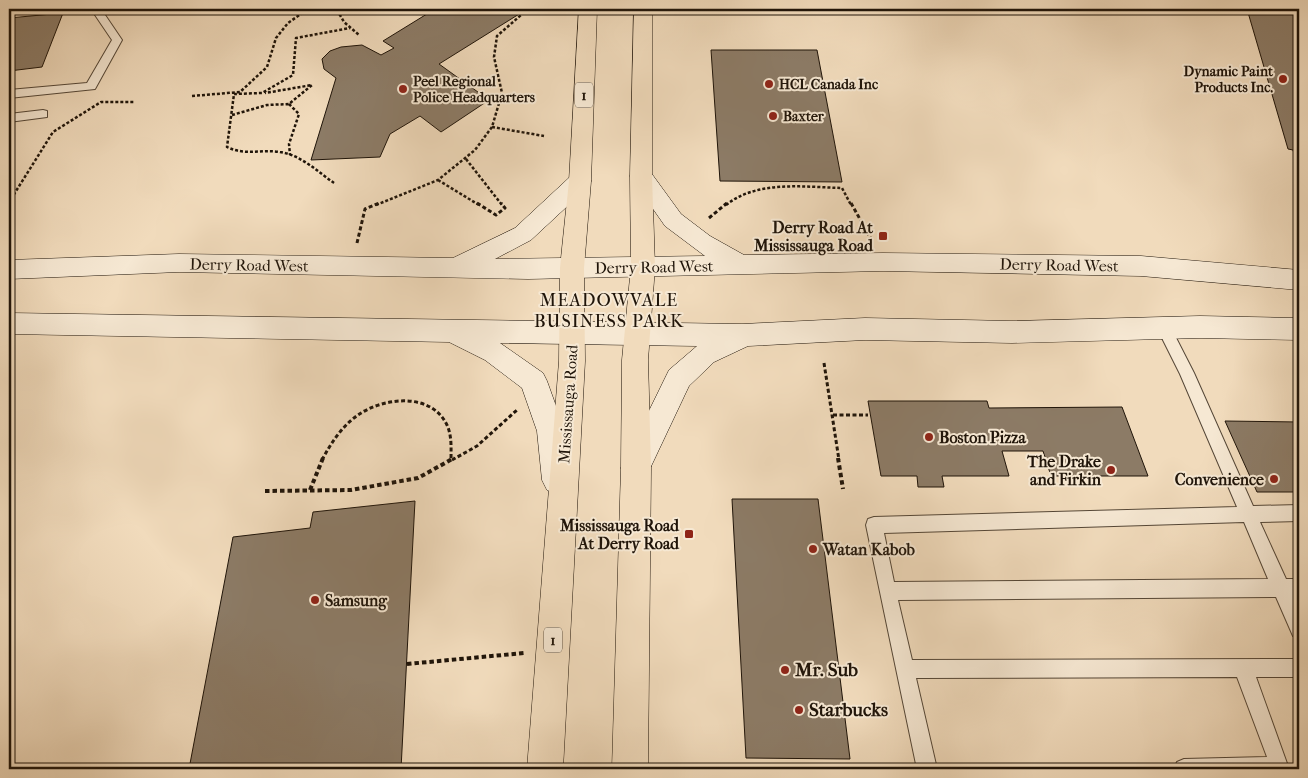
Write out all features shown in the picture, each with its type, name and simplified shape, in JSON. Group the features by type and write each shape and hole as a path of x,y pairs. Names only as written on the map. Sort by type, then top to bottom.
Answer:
{"main road":[{"name":"Mississauga Road","path":"545,769 572,336 572,268 580,181 588,9"},
{"path":"630,769 637,333 643,267 641,176 643,9"},
{"path":"641,176 673,220 700,242 744,266"},
{"path":"454,268 523,234 580,181"},
{"name":"Derry Road West","path":"9,270 179,263 454,268 572,268 883,262 1141,266 1299,280"},
{"path":"9,323 154,324 572,336 637,333 745,335 863,329 1011,332 1248,326 1299,329"},
{"path":"449,331 494,352 533,381 551,431 560,511"},
{"path":"636,468 679,378 705,354 745,335"}],"lane":[{"path":"9,94 91,86 117,40 96,9"},
{"path":"9,118 43,114"},
{"path":"1164,328 1249,514 1299,630"},
{"path":"927,769 874,525 1299,513"},
{"path":"887,591 1299,588"},
{"path":"1184,769 1280,767 1243,668"},
{"path":"904,669 1299,668"}],"path":[{"path":"287,9 351,9"},
{"path":"234,94 252,82 267,67 276,38 288,23 308,9"},
{"path":"357,246 365,209 438,180 466,159 492,126 502,93 494,57 497,36 528,9"},
{"path":"336,10 350,28 359,35"},
{"path":"262,93 293,76 296,38 350,28"},
{"path":"192,96 262,93 312,85 289,104 266,105 232,115"},
{"path":"234,94 228,147 246,154 279,152 290,155 334,183"},
{"path":"11,199 53,132 101,102 134,102"},
{"path":"289,104 299,114 289,144 290,155"},
{"path":"492,126 544,136"},
{"path":"438,180 496,215 504,208 466,159"},
{"path":"705,222 738,195 775,188 842,188 883,262"},
{"path":"824,363 833,415 842,489"},
{"path":"310,490 314,473 342,431 365,411 377,404 401,399 427,406 443,419 451,438 451,460"},
{"path":"266,491 351,490 418,478 477,446 523,404"},
{"path":"833,415 868,416"},
{"path":"407,664 552,650"}],"building":[{"name":"Peel Regional Police Headquarters","path":"435,9 520,9 524,11 439,64 489,100 441,132 420,116 390,134 380,157 311,160 336,78 324,69 322,59 330,51 341,47 362,45 381,55 394,48 383,41"},
{"name":"Dynamic Paint Products Inc.","path":"1247,9 1299,9 1299,173 1293,150 1288,149"},
{"path":"63,13 42,67 9,71 9,18"},
{"name":"Baxter","path":"711,50 817,50 842,182 720,181"},
{"path":"868,401 987,401 989,408 1122,407 1148,476 1051,476 1043,451 1002,451 1009,476 942,476 944,487 918,487 917,476 881,476"},
{"path":"1225,421 1299,422 1299,492 1257,492"},
{"path":"732,499 818,499 850,759 746,758"},
{"name":"Samsung","path":"415,501 401,769 189,769 233,537 310,528 313,512"}],"place":[{"name":"Dynamic Paint Products Inc.","path":"1283,79"},
{"name":"HCL Canada Inc","path":"769,84"},
{"name":"Peel Regional Police Headquarters","path":"403,89"},
{"name":"Baxter","path":"773,116"},
{"name":"Derry Road At Mississauga Road","path":"883,236"},
{"name":"Boston Pizza","path":"929,437"},
{"name":"The Drake and Firkin","path":"1111,470"},
{"name":"Convenience","path":"1274,479"},
{"name":"Mississauga Road At Derry Road","path":"689,534"},
{"name":"Watan Kabob","path":"813,549"},
{"name":"Samsung","path":"315,600"},
{"name":"Mr. Sub","path":"785,670"},
{"name":"Starbucks","path":"799,710"}],"district":[{"name":"MEADOWVALE BUSINESS PARK","path":"609,310"}]}
